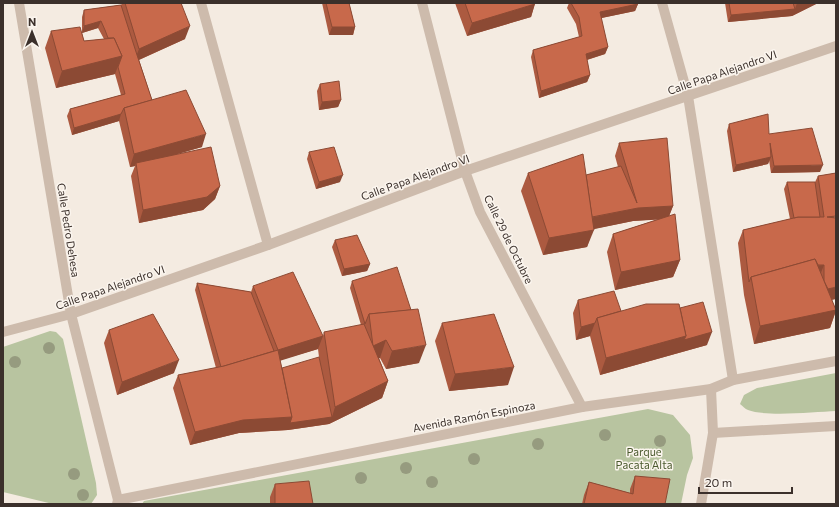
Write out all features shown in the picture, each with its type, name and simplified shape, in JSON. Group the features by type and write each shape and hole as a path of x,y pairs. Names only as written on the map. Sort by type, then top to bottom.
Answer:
{"street":[{"name":"Calle Pedro Dehesa","path":"19,3 71,314 117,502"},
{"path":"201,3 268,245"},
{"name":"Calle 29 de Octubre","path":"422,3 465,171 480,212 582,407"},
{"path":"662,3 688,96 733,380"},
{"name":"Calle Papa Alejandro VI","path":"3,332 71,314 268,245 465,171 836,46"},
{"name":"Avenida Ramón Espinoza","path":"117,502 582,407 711,389 733,380 836,361"},
{"path":"701,504 713,433 711,389"},
{"path":"713,433 836,426"}],"green space":[{"path":"50,331 56,332 63,339 96,483 97,495 91,504 53,504 3,492 3,347"},
{"path":"836,373 836,411 790,414 766,413 748,410 740,404 744,395 757,388"},
{"name":"Parque Pacata Alta","path":"648,409 673,415 690,435 693,458 687,475 681,504 142,504 144,501"}],"building":[{"path":"125,3 181,3 190,26 139,49"},
{"path":"326,3 349,3 355,27 332,27"},
{"path":"465,3 535,3 535,4 472,23"},
{"path":"571,3 638,4 600,12 608,47 586,54 590,75 541,91 533,50 582,36 579,17"},
{"path":"729,3 793,3 795,9 731,15"},
{"path":"121,5 152,100 124,108 121,114 74,128 70,109 125,94 118,67 122,56 114,38 108,38 101,21 84,26 84,10"},
{"path":"80,27 84,41 114,38 122,56 62,71 51,31"},
{"path":"339,81 341,100 322,102 320,84"},
{"path":"186,90 206,134 134,154 124,108"},
{"path":"768,114 769,134 812,128 823,165 774,166 770,143 771,157 736,165 729,124"},
{"path":"667,138 673,206 638,208 592,217 586,175 621,166 637,203 619,143"},
{"path":"211,147 220,186 207,197 143,210 136,163"},
{"path":"334,147 343,175 319,182 309,152"},
{"path":"583,154 594,230 549,238 528,173"},
{"path":"836,173 836,216 827,217 836,218 836,287 828,289 824,281 824,265 818,265 815,259 751,277 749,282 743,230 798,217 824,217 818,176"},
{"path":"787,182 815,182 820,217 794,218"},
{"path":"675,214 680,260 621,272 613,234"},
{"path":"357,235 370,264 344,269 335,240"},
{"path":"815,259 836,310 760,326 751,277"},
{"path":"397,267 411,310 369,314 365,324 352,281"},
{"path":"293,272 323,336 278,350 253,286"},
{"path":"197,283 251,292 274,351 221,367"},
{"path":"614,291 621,311 597,318 595,323 581,327 578,300"},
{"path":"703,302 712,332 684,340 686,336 680,308"},
{"path":"646,304 679,304 686,336 606,358 597,318"},
{"path":"418,309 426,345 392,351 386,340 373,346 369,314"},
{"path":"153,314 179,360 122,382 109,330"},
{"path":"494,314 514,367 455,374 442,323"},
{"path":"364,324 388,381 335,407 324,332"},
{"path":"278,350 292,417 243,420 195,432 178,375 224,366"},
{"path":"319,357 332,417 290,423 292,417 282,368"},
{"path":"635,476 670,479 665,504 584,504 589,482 633,494"},
{"path":"309,481 313,504 275,504 275,484"}]}
